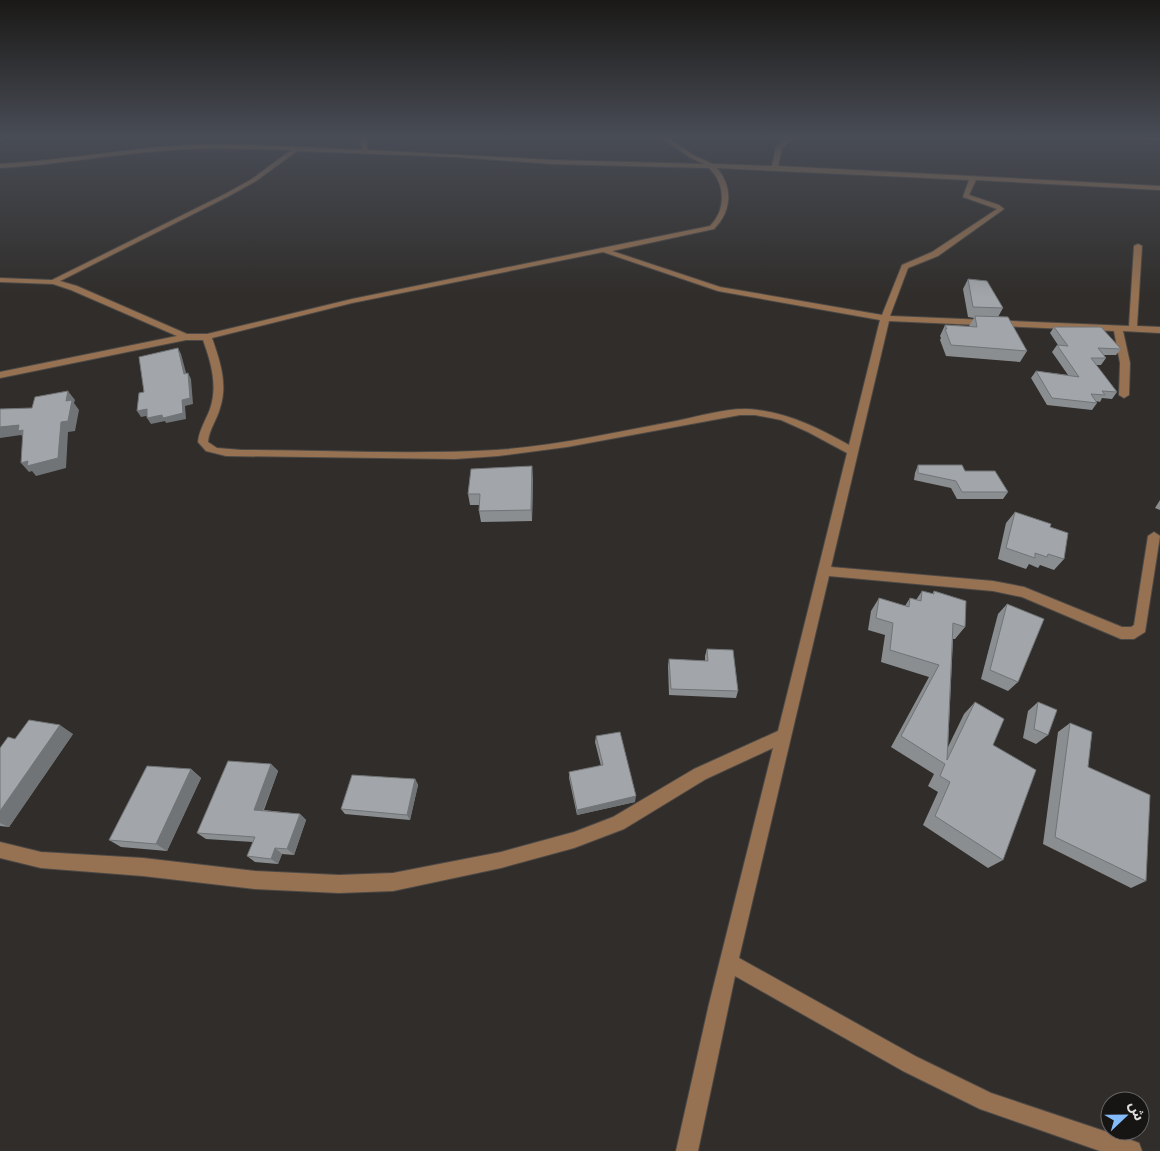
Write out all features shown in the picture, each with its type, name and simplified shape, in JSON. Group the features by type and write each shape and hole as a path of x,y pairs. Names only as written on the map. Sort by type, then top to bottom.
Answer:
{"street":[{"path":"53,282 237,190"},
{"path":"0,375 186,337 207,337 352,301 712,228 726,212 723,190"},
{"path":"687,1151 719,1004 731,963 826,571 851,451 885,318 905,267 935,254 1001,209 965,196 968,190"},
{"path":"1133,328 1138,246"},
{"path":"603,250 718,289 885,318 1160,330"},
{"path":"0,280 53,282 74,288 186,337"},
{"path":"1118,327 1125,363 1124,396"},
{"path":"207,337 218,371 219,387 216,408 203,442 208,449 216,451 242,453 477,455 567,444 728,414 759,411 802,425 851,451"},
{"path":"826,571 933,579 1024,592 1103,627 1127,634 1134,633 1140,628 1154,536"},
{"path":"0,850 42,860 143,867 255,880 340,884 393,882 482,865 574,840 618,823 700,774 785,735"},
{"path":"731,963 910,1064 987,1102 1131,1151"}],"building":[{"path":"968,279 987,281 1003,308 973,307"},
{"path":"975,316 1008,317 1027,351 951,345 945,325 977,327"},
{"path":"1054,327 1101,327 1121,349 1098,348 1106,358 1091,358 1117,392 1102,391 1105,395 1091,394 1097,403 1052,398 1036,371 1079,377 1057,345 1068,346"},
{"path":"178,348 184,374 188,373 190,398 182,400 183,413 163,418 162,415 147,418 147,409 137,411 139,393 144,392 139,357"},
{"path":"68,391 66,401 72,400 68,421 61,422 58,458 27,466 28,461 21,463 23,430 18,431 19,425 0,427 0,409 32,408 35,397"},
{"path":"918,465 962,465 965,471 995,471 1008,492 962,492 956,481 918,473"},
{"path":"532,466 531,510 479,511 480,494 468,494 471,469"},
{"path":"1015,512 1051,524 1050,527 1068,533 1064,559 1048,554 1047,557 1035,553 1035,558 1006,548"},
{"path":"922,591 934,594 934,591 966,601 965,627 953,623 947,760 975,702 1004,719 993,745 1036,770 1003,860 935,816 950,782 940,776 945,764 901,736 939,665 890,650 893,623 876,618 879,598 909,607 910,598 921,601"},
{"path":"1007,604 1044,619 1018,682 990,670"},
{"path":"707,649 733,650 738,691 671,689 669,659 708,661"},
{"path":"1038,702 1057,710 1048,735 1034,729"},
{"path":"29,720 60,725 0,811 0,748 8,737 15,739"},
{"path":"1070,723 1092,732 1088,767 1150,795 1146,881 1055,837"},
{"path":"620,732 636,796 577,810 569,772 603,765 596,736"},
{"path":"228,761 271,764 254,810 300,814 287,849 275,848 271,859 247,856 255,837 197,833"},
{"path":"147,766 191,769 156,844 109,840"},
{"path":"352,775 415,779 407,815 341,809"}]}
